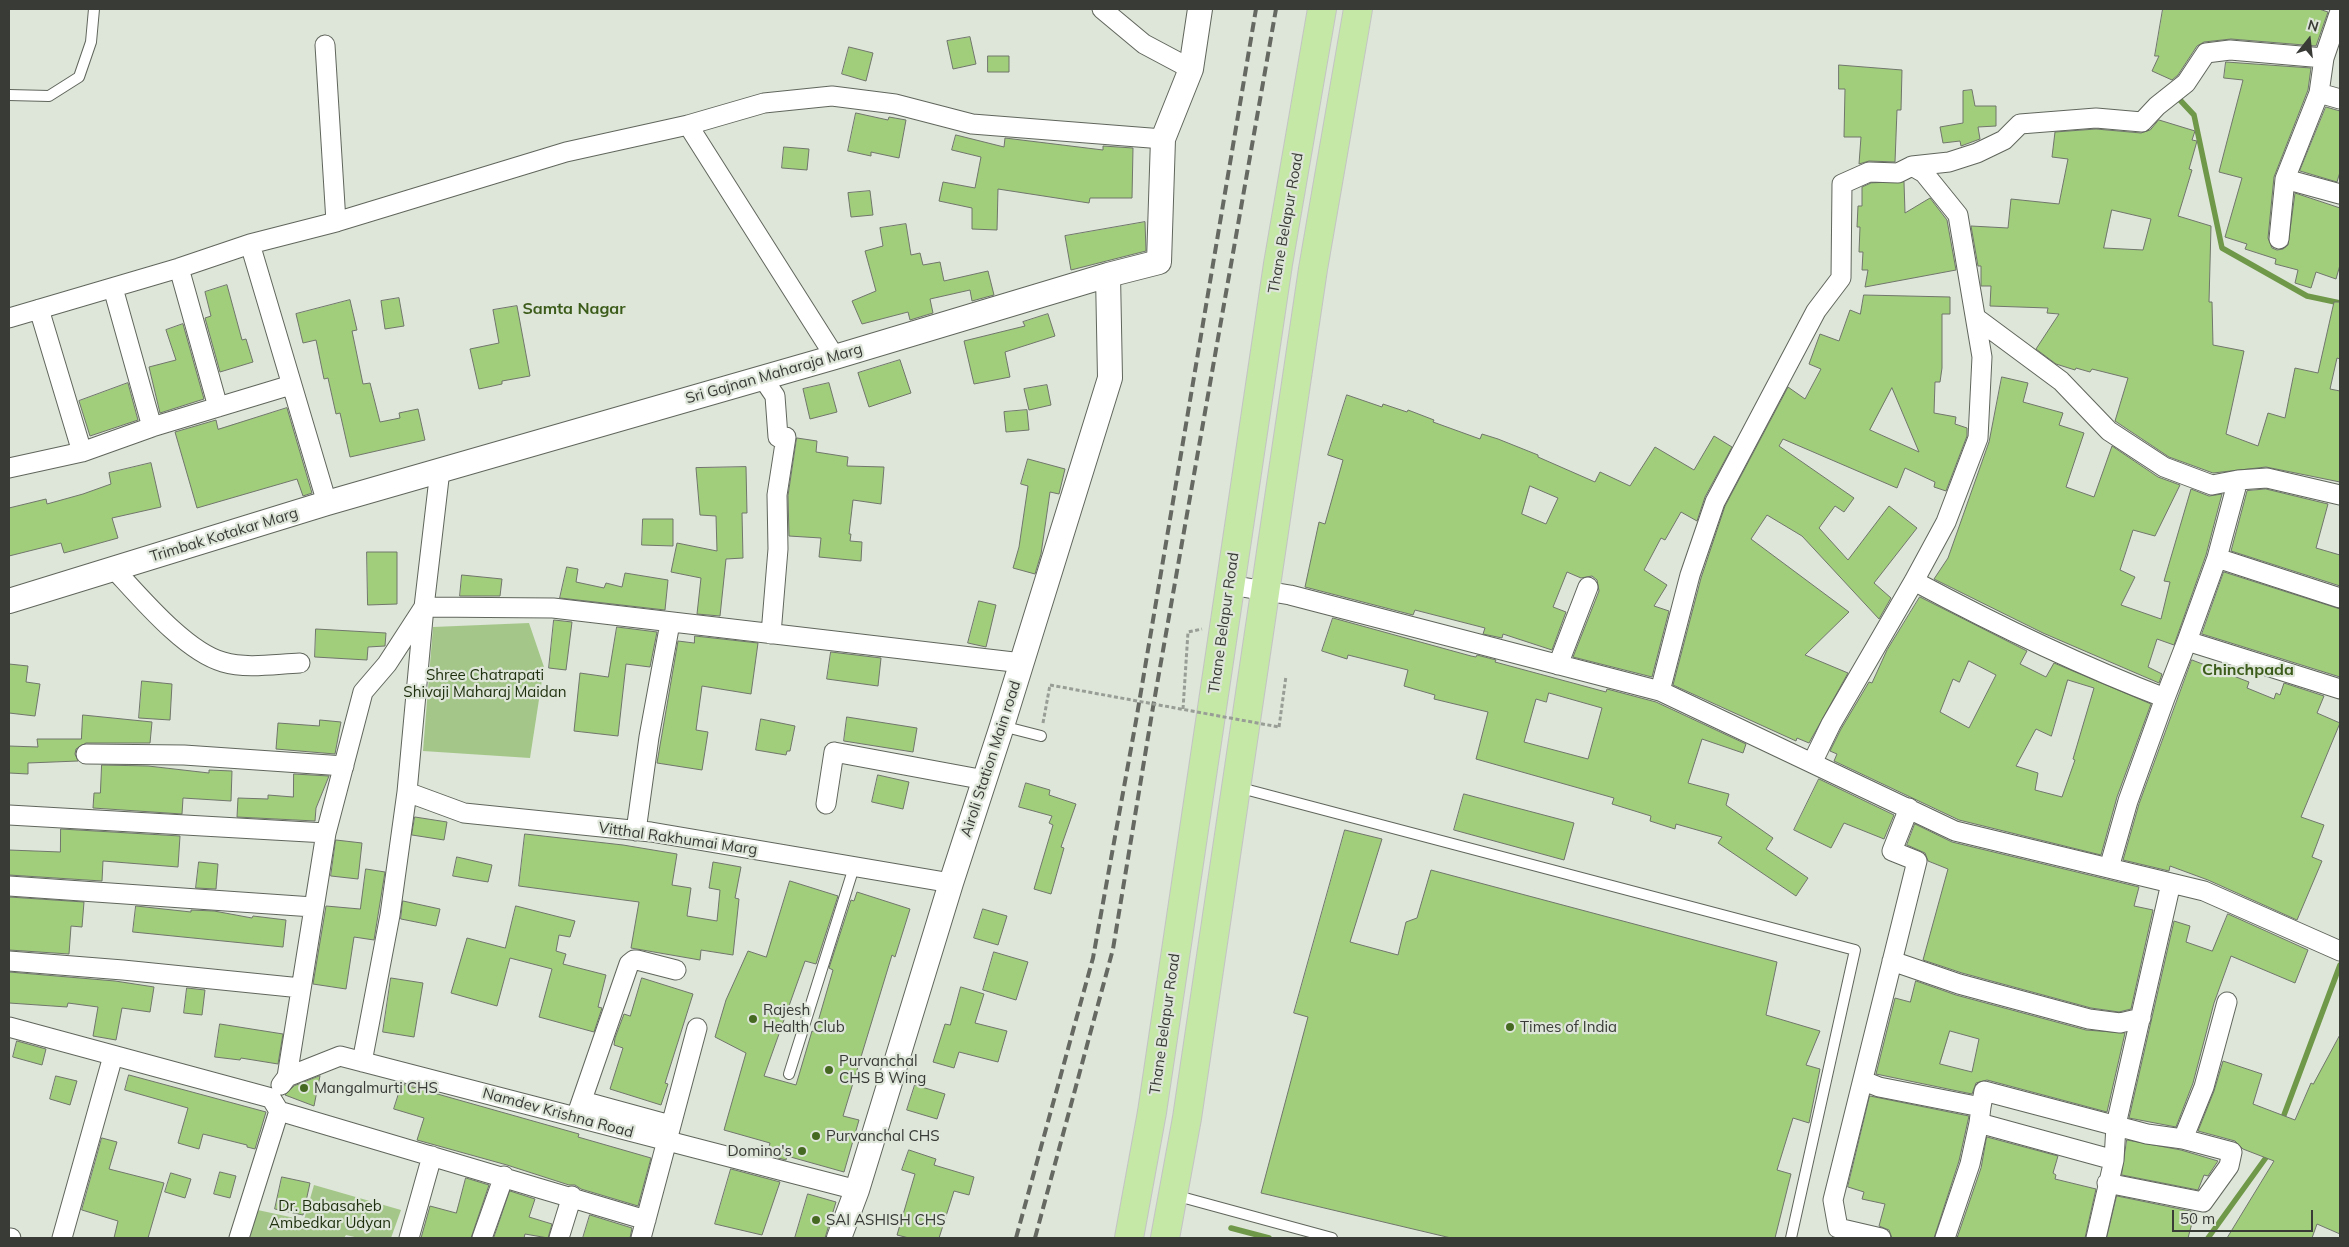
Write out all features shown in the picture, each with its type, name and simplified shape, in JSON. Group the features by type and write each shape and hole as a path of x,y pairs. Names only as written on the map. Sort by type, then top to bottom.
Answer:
{"main road":[{"name":"Thane Belapur Road","path":"1129,1238 1152,1112 1278,264 1322,9"},
{"path":"1165,1238 1174,1195 1313,269 1358,9"}],"street":[{"path":"1102,9 1144,44 1191,69"},
{"path":"9,318 179,268 250,244 336,222 566,152 688,125 764,103 832,96 894,104 972,124 1163,140 1191,69 1200,9"},
{"path":"2279,239 2285,179 2320,93 2324,58 2340,11"},
{"path":"326,45 336,222"},
{"path":"1660,691 1690,575 1715,502 1816,311 1841,278 1842,184 1869,172 1898,173 1912,166 1949,162 1977,153 2004,140 2020,124 2096,118 2142,122 2157,106 2186,83 2206,53 2230,50 2324,58"},
{"path":"2320,93 2340,99"},
{"path":"688,125 835,357"},
{"name":"Sri Gajnan Maharaja Marg","path":"440,470 835,357 1108,275 1159,262 1163,140"},
{"path":"1812,762 1831,724 1946,522 1978,438 1982,357 1958,214 1924,173 1912,166"},
{"path":"2285,179 2340,194"},
{"path":"250,244 327,503"},
{"path":"179,268 218,407"},
{"name":"Airoli Station Main road","path":"839,1238 857,1190 951,883 1022,663 1110,378 1108,275"},
{"path":"113,288 152,427"},
{"path":"39,309 82,452"},
{"path":"1976,318 2061,381 2109,431 2164,467 2212,485 2238,480 2267,478 2340,495"},
{"path":"762,377 775,396 778,437 786,437 777,495 778,550 771,634"},
{"path":"9,468 82,452 152,427 291,385"},
{"path":"362,1062 390,914 407,792 424,607 440,470"},
{"name":"Trimbak Kotakar Marg","path":"9,601 440,470"},
{"path":"2108,868 2128,801 2217,558 2238,480"},
{"path":"2217,558 2340,598"},
{"path":"114,569 150,608 194,647 223,662 253,665 300,664"},
{"path":"1914,581 1991,622 2118,680 2165,698"},
{"path":"1230,585 1265,590 1660,691 1955,831 2204,891 2338,950"},
{"path":"1558,665 1588,587"},
{"path":"424,607 553,608 1022,663"},
{"path":"240,1238 275,1105 286,1077 326,833 363,692 388,664 424,607"},
{"path":"636,831 649,738 670,623"},
{"path":"2187,641 2340,689"},
{"path":"826,804 834,752 985,780"},
{"path":"86,754 184,755 344,766"},
{"name":"Vitthal Rakhumai Marg","path":"407,792 464,813 636,831 951,883"},
{"path":"1881,1238 1838,1228 1834,1200 1917,862 1892,851 1909,808"},
{"path":"9,815 326,833"},
{"path":"2096,1238 2107,1183 2114,1160 2116,1125 2171,883"},
{"path":"9,886 313,907"},
{"path":"579,1109 631,961 637,960 676,970"},
{"path":"9,961 123,970 301,988"},
{"path":"1892,962 1960,984 2090,1019 2120,1023 2141,1018"},
{"path":"2182,1139 2204,1087 2227,1002"},
{"path":"9,1026 275,1105 432,1156 572,1196 646,1220"},
{"path":"642,1238 697,1028"},
{"path":"62,1238 113,1056"},
{"name":"Namdev Krishna Road","path":"286,1077 340,1056 579,1109 668,1133 857,1190"},
{"path":"1864,1081 1879,1087 1980,1115 2114,1160"},
{"path":"1945,1238 1970,1164 1984,1091 2147,1134 2182,1139 2232,1152 2229,1166 2203,1202 2107,1183"},
{"path":"408,1238 432,1156"},
{"path":"482,1238 504,1176"},
{"path":"559,1238 572,1196"}],"lane":[{"path":"9,95 49,96 79,77 90,42 94,9"},
{"path":"1002,726 1041,736"},
{"path":"1236,787 1855,950 1791,1238"},
{"path":"790,1074 854,867"},
{"path":"1174,1195 1332,1238"}],"path":[{"path":"1184,709 1188,632"},
{"path":"1041,736 1050,685 1279,727 1286,676"}],"green space":[{"name":"Shree Chatrapati Shivaji Maharaj Maidan","path":"529,623 544,667 530,758 423,751 433,627"},
{"name":"Dr. Babasaheb Ambedkar Udyan","path":"314,1185 401,1210 391,1238 359,1238 346,1235 344,1238 244,1238 253,1209 304,1220"}],"building":[{"path":"2163,9 2319,9 2328,12 2316,46 2231,39 2204,42 2197,46 2178,75 2172,80 2152,71 2159,56 2155,56"},
{"path":"970,37 976,64 953,69 947,41"},
{"path":"849,47 873,53 866,81 842,74"},
{"path":"988,56 1009,56 1009,72 988,72"},
{"path":"2226,62 2311,68 2308,90 2274,177 2268,238 2272,248 2277,250 2283,249 2288,245 2295,193 2340,208 2340,265 2336,279 2316,272 2311,288 2295,283 2298,270 2275,264 2276,259 2245,249 2247,244 2225,237 2242,178 2219,172 2243,80 2224,78"},
{"path":"1839,65 1902,70 1901,110 1897,110 1895,162 1869,161 1859,164 1861,137 1844,137 1845,89 1839,89"},
{"path":"1972,90 1975,106 1996,106 1996,126 1978,127 1980,139 1961,146 1960,141 1943,143 1940,127 1963,123 1963,91"},
{"path":"2326,107 2340,111 2340,172 2337,182 2300,171"},
{"path":"856,113 888,120 889,117 906,120 899,158 871,152 871,156 848,151"},
{"path":"2159,120 2195,131 2192,140 2197,141 2189,169 2192,170 2178,216 2211,226 2209,302 2212,302 2213,345 2244,351 2226,434 2258,446 2268,413 2285,418 2295,368 2318,373 2334,302 2340,302 2340,359 2337,358 2330,389 2340,391 2340,482 2266,467 2213,473 2169,457 2115,421 2128,378 2092,369 2090,372 2076,368 2075,370 2056,364 2036,349 2059,314 2047,313 2048,308 1990,306 1991,286 1981,286 1981,266 1978,266 1971,226 2008,228 2011,199 2059,204 2068,159 2052,157 2055,132 2096,129 2141,133 2150,130","holes":["2112,210 2151,219 2143,250 2104,248"]},
{"path":"956,135 1004,147 1005,138 1103,150 1103,146 1133,148 1132,198 1090,198 1089,203 998,189 997,230 972,229 972,208 939,201 943,182 975,188 981,157 952,150"},
{"path":"784,147 809,149 807,170 782,168"},
{"path":"1904,182 1905,213 1930,198 1947,220 1956,270 1865,287 1868,270 1862,270 1863,252 1859,252 1860,227 1857,227 1858,206 1862,206 1862,187 1871,183"},
{"path":"870,191 873,215 851,217 848,193"},
{"path":"1145,222 1146,251 1071,270 1065,236"},
{"path":"906,224 911,255 920,253 923,265 940,262 944,281 988,271 994,295 972,301 970,290 930,299 933,313 910,320 908,312 862,324 852,301 876,291 865,251 883,246 880,228"},
{"path":"227,285 242,340 246,339 253,362 220,372 205,318 211,316 205,292"},
{"path":"1864,295 1950,297 1950,314 1942,314 1942,368 1940,382 1935,382 1934,413 1956,417 1955,424 1967,428 1967,436 1946,491 1934,487 1935,482 1905,468 1897,488 1783,439 1779,446 1854,498 1844,512 1835,506 1819,528 1848,560 1889,506 1917,528 1874,583 1891,598 1879,619 1802,536 1767,515 1751,539 1849,612 1805,655 1848,673 1809,743 1797,738 1796,741 1673,685 1701,578 1725,506 1788,387 1805,399 1821,369 1809,364 1820,334 1839,341 1850,310 1860,314","holes":["1892,388 1919,452 1870,430"]},
{"path":"399,298 404,326 385,329 381,301"},
{"path":"350,300 357,330 352,331 363,384 370,383 380,422 400,418 399,413 418,409 425,440 350,457 340,413 336,414 328,378 324,379 316,340 303,343 296,314"},
{"path":"517,306 530,376 502,381 502,384 479,389 470,349 499,343 493,310"},
{"path":"1048,314 1055,336 1005,352 1010,377 974,384 964,341 1025,326 1023,322"},
{"path":"183,324 204,399 160,413 149,367 176,360 166,330"},
{"path":"900,360 911,393 869,407 858,373"},
{"path":"2002,377 2028,383 2023,402 2063,413 2059,425 2084,433 2066,487 2094,497 2112,446 2158,477 2180,485 2155,536 2133,530 2120,570 2135,577 2121,605 2161,619 2170,582 2164,581 2191,489 2209,496 2222,494 2206,555 2174,645 2157,639 2148,667 2162,674 2159,683 2043,633 1934,579 1948,558 1989,442"},
{"path":"128,383 138,420 90,436 79,401"},
{"path":"829,383 837,412 810,419 803,389"},
{"path":"1047,385 1051,405 1029,410 1024,389"},
{"path":"1347,395 1382,407 1383,404 1407,412 1408,410 1434,420 1433,422 1480,439 1482,434 1498,439 1538,455 1538,457 1595,482 1600,472 1630,486 1655,447 1694,470 1714,436 1732,447 1705,497 1697,521 1681,512 1665,540 1661,538 1644,570 1667,585 1654,606 1669,611 1652,677 1573,657 1599,591 1597,580 1592,576 1581,578 1567,572 1553,607 1566,612 1552,650 1503,634 1502,638 1483,634 1485,628 1415,610 1413,615 1305,587 1319,522 1325,524 1343,460 1328,455","holes":["1530,486 1558,498 1546,524 1522,514"]},
{"path":"287,408 312,493 303,496 297,479 197,508 175,432 216,420 218,429"},
{"path":"1027,410 1029,430 1006,432 1004,412"},
{"path":"797,438 817,441 816,452 848,457 847,466 884,467 881,504 853,500 849,534 851,534 850,541 862,542 861,561 819,557 821,538 789,536 788,496"},
{"path":"1028,459 1065,469 1059,494 1050,492 1041,554 1035,574 1013,568 1019,547 1028,486 1021,484"},
{"path":"151,463 161,507 112,518 118,538 64,553 61,543 9,556 9,508 46,499 47,504 83,494 111,484 109,473"},
{"path":"746,467 747,513 742,513 743,558 726,559 720,616 697,614 701,578 671,572 677,543 717,551 716,516 700,515 696,468"},
{"path":"2266,489 2328,504 2316,548 2340,555 2340,586 2231,551 2247,491"},
{"path":"643,519 673,519 673,546 642,545"},
{"path":"367,552 397,552 397,604 368,605"},
{"path":"567,567 578,569 576,582 604,588 606,583 622,587 625,573 668,580 665,610 560,598"},
{"path":"2224,572 2340,609 2340,677 2202,634"},
{"path":"462,575 502,579 500,596 460,596"},
{"path":"1920,597 2027,651 2020,664 2046,677 2054,663 2151,704 2117,797 2101,855 1959,820 1834,761 1837,754 1830,751 1869,682 1872,683 1887,650","holes":["1969,661 1996,675 1969,728 1940,712 1953,679 1959,682","2068,680 2094,688 2073,759 2075,760 2062,797 2035,790 2038,773 2016,766 2036,729 2051,736"]},
{"path":"979,601 996,605 986,647 968,643"},
{"path":"1333,618 1471,656 1476,657 1477,655 1496,660 1495,662 1606,692 1607,689 1656,702 1746,744 1743,753 1702,739 1688,783 1729,794 1726,805 1773,838 1766,849 1808,878 1796,896 1718,843 1722,837 1676,824 1675,829 1650,821 1651,816 1612,804 1614,798 1476,759 1488,712 1434,699 1435,695 1404,686 1408,670 1348,655 1347,659 1322,651","holes":["1549,693 1602,708 1588,759 1524,742 1536,699 1546,702"]},
{"path":"554,620 572,622 566,670 549,668"},
{"path":"617,627 657,632 650,667 626,664 618,736 574,731 580,673 608,677"},
{"path":"316,629 386,633 385,646 368,647 367,660 315,657"},
{"path":"695,636 758,643 751,694 702,686 696,730 708,732 702,770 657,763 678,641 694,643"},
{"path":"831,652 881,658 878,686 827,679"},
{"path":"2192,660 2249,682 2247,688 2274,699 2276,693 2280,695 2284,683 2324,696 2317,713 2340,723 2301,817 2324,825 2312,857 2322,861 2297,920 2208,880 2170,866 2169,871 2123,860 2139,804"},
{"path":"9,664 28,666 26,682 40,684 35,716 9,713"},
{"path":"142,681 172,684 170,720 139,718"},
{"path":"83,715 152,722 150,743 86,743 76,749 75,754 78,761 28,763 28,774 9,773 9,746 38,747 37,739 81,739"},
{"path":"847,717 917,728 913,752 844,741"},
{"path":"761,719 795,726 790,751 787,751 786,755 756,750"},
{"path":"320,720 341,722 335,754 276,749 278,723 319,726"},
{"path":"102,765 148,766 209,773 209,770 232,771 231,801 183,798 182,814 93,808 94,793 100,793"},
{"path":"294,774 329,776 316,808 315,821 237,817 238,798 268,799 268,795 293,797"},
{"path":"878,775 909,782 903,809 872,802"},
{"path":"1819,779 1894,815 1884,839 1844,823 1831,848 1794,830"},
{"path":"1026,783 1050,790 1049,795 1076,804 1061,847 1064,848 1051,894 1034,889 1053,825 1049,823 1052,816 1019,807"},
{"path":"1464,794 1574,823 1564,860 1454,830"},
{"path":"415,817 447,822 444,840 412,835"},
{"path":"1915,824 1952,842 2139,887 2134,906 2153,910 2131,1009 2119,1012 2091,1008 1962,973 1923,960 1948,869 1928,861 1925,853 1907,845"},
{"path":"61,829 180,836 178,867 103,861 102,881 9,875 9,850 60,852"},
{"path":"1345,830 1382,839 1350,942 1398,955 1406,922 1417,918 1431,870 1777,962 1766,1015 1820,1031 1806,1065 1820,1069 1809,1123 1793,1118 1777,1170 1791,1174 1775,1238 1451,1238 1261,1193 1308,1017 1294,1013"},
{"path":"525,834 623,845 677,854 672,885 691,888 687,916 717,921 720,890 709,888 713,862 741,867 735,898 739,899 733,955 701,950 700,960 631,948 639,902 519,886"},
{"path":"336,840 362,843 358,879 331,876"},
{"path":"457,857 492,865 488,882 453,876"},
{"path":"199,862 218,864 216,889 196,888"},
{"path":"366,869 385,872 374,940 354,937 346,989 313,984 326,906 360,909"},
{"path":"790,881 838,896 816,964 805,961 764,1076 796,1085 812,1031 815,1032 833,970 829,968 851,900 854,901 857,892 910,909 895,957 892,955 843,1116 859,1120 844,1172 787,1156 786,1160 767,1155 770,1143 724,1130 746,1053 715,1037 726,1000 748,951 766,957"},
{"path":"9,897 84,902 82,927 71,926 69,954 9,950"},
{"path":"403,901 440,909 436,926 401,919"},
{"path":"136,906 191,912 191,910 214,911 252,918 253,916 286,920 283,947 133,932"},
{"path":"516,906 575,921 570,937 559,935 556,951 566,954 563,964 606,975 598,1007 602,1008 594,1032 539,1017 552,969 510,958 497,1006 451,993 467,938 505,948"},
{"path":"983,909 1007,916 998,945 974,938"},
{"path":"2228,914 2308,950 2295,983 2231,956 2214,1003 2193,1083 2176,1127 2129,1118 2174,921 2190,926 2186,942 2212,951"},
{"path":"994,952 1028,962 1016,1000 983,990"},
{"path":"9,972 115,981 154,987 150,1012 122,1008 116,1040 93,1036 98,1007 68,1003 67,1007 9,1003"},
{"path":"391,978 423,983 414,1037 383,1032"},
{"path":"642,978 693,994 665,1083 668,1084 661,1105 610,1089 623,1048 614,1045 615,1038 624,1014 630,1016"},
{"path":"1916,981 1956,995 2086,1030 2125,1033 2107,1112 1987,1080 1976,1083 1972,1094 1876,1074 1895,998 1910,1002","holes":["1950,1031 1979,1039 1972,1072 1940,1064"]},
{"path":"961,987 984,994 975,1023 1007,1031 998,1062 959,1052 954,1068 933,1062 945,1024 950,1025"},
{"path":"187,988 205,990 202,1015 184,1013"},
{"path":"220,1024 283,1034 278,1064 241,1058 240,1060 215,1057"},
{"path":"2340,1035 2340,1234 2317,1224 2312,1238 2227,1238 2274,1161 2243,1149 2235,1141 2198,1131 2214,1091 2223,1061 2262,1074 2253,1104 2295,1120 2311,1083 2313,1084"},
{"path":"17,1041 46,1049 42,1065 13,1057"},
{"path":"129,1075 266,1112 255,1149 247,1147 247,1145 203,1134 199,1149 178,1143 188,1108 125,1090"},
{"path":"56,1076 77,1081 70,1105 50,1099"},
{"name":"Mangalmurti CHS","path":"320,1076 314,1106 285,1095 294,1086"},
{"path":"402,1084 579,1134 578,1137 651,1158 638,1206 581,1189 575,1185 569,1185 507,1165 417,1140 424,1118 394,1109"},
{"path":"915,1085 945,1094 937,1119 907,1110"},
{"path":"1870,1096 1969,1116 1959,1161 1934,1238 1892,1238 1889,1230 1879,1226 1885,1204 1862,1199 1864,1192 1848,1187"},
{"path":"1987,1137 2058,1156 2053,1173 2056,1175 2055,1179 2096,1189 2085,1238 1957,1238 1981,1168"},
{"path":"102,1138 117,1142 109,1169 164,1183 148,1238 114,1238 118,1221 82,1210"},
{"path":"2127,1140 2181,1150 2218,1161 2208,1176 2204,1175 2198,1190 2122,1175"},
{"path":"909,1150 936,1159 934,1165 974,1177 969,1195 954,1191 939,1238 909,1238 897,1235 915,1174 902,1170"},
{"path":"731,1169 780,1182 762,1235 715,1224"},
{"path":"220,1172 236,1176 230,1198 214,1194"},
{"path":"171,1173 191,1179 185,1198 165,1192"},
{"path":"282,1177 310,1183 303,1215 275,1209"},
{"path":"466,1178 489,1185 471,1238 421,1238 430,1206 456,1213"},
{"path":"510,1191 535,1199 529,1217 552,1224 548,1238 525,1234 524,1238 494,1238"},
{"name":"SAI ASHISH CHS","path":"808,1194 836,1202 825,1238 795,1238"},
{"path":"2117,1196 2195,1212 2188,1238 2107,1238"},
{"path":"590,1215 632,1228 630,1238 583,1238"}],"waterway":[{"path":"2180,100 2194,115 2222,248 2307,296 2340,303"},
{"path":"2281,1123 2340,965"},
{"path":"2208,1238 2270,1152"},
{"path":"1231,1228 1269,1238"}],"railway":[{"path":"1016,1238 1093,958 1136,721 1256,9"},
{"path":"1035,1238 1113,949 1152,713 1276,9"}],"place":[{"name":"Rajesh Health Club","path":"753,1019"},
{"name":"Times of India","path":"1510,1027"},
{"name":"Purvanchal CHS B Wing","path":"829,1070"},
{"name":"Mangalmurti CHS","path":"304,1088"},
{"name":"Purvanchal CHS","path":"816,1136"},
{"name":"Domino's","path":"802,1151"},
{"name":"SAI ASHISH CHS","path":"816,1220"}],"district":[{"name":"Samta Nagar","path":"574,309"},
{"name":"Chinchpada","path":"2248,670"}]}
